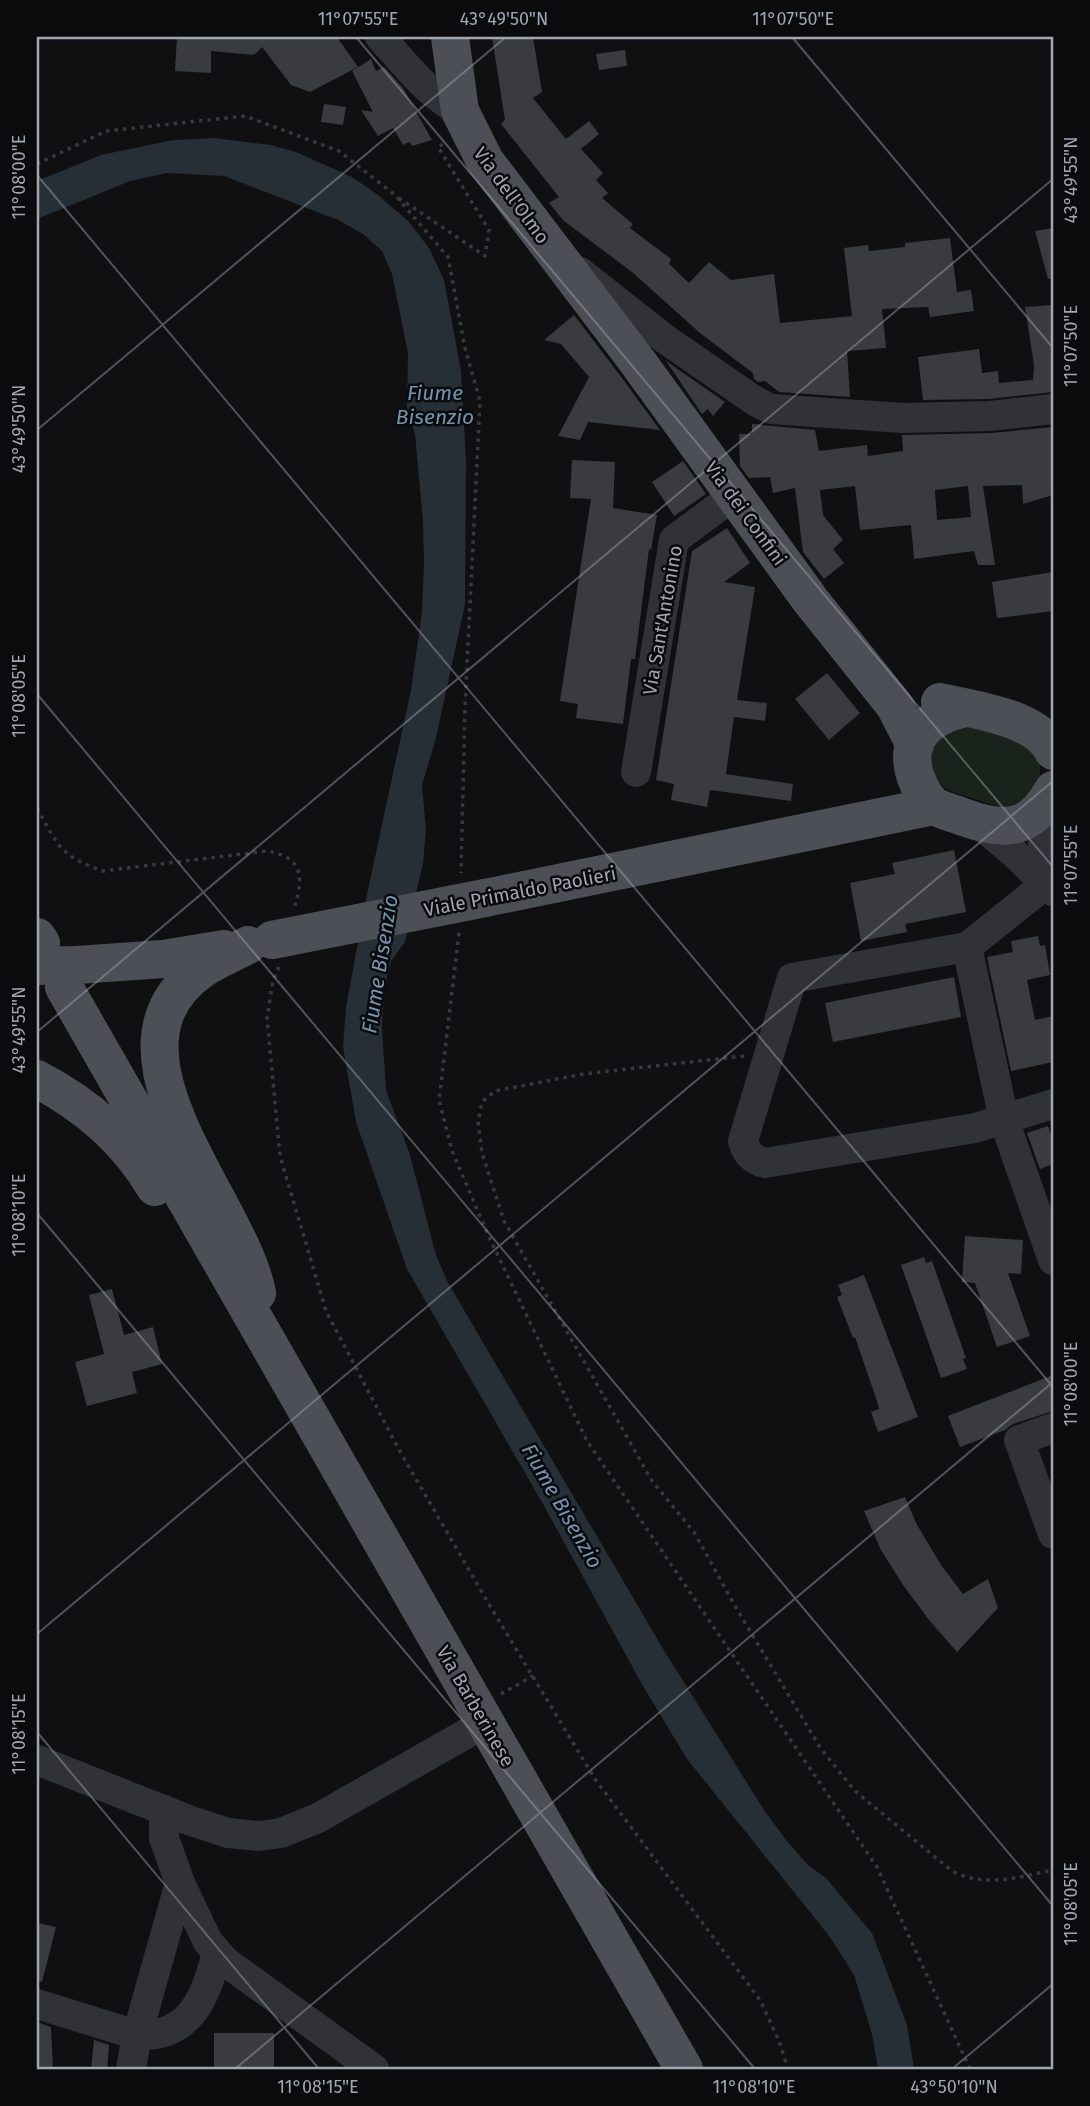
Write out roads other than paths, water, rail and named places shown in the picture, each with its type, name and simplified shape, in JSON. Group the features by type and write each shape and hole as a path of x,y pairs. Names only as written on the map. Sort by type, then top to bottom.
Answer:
{"main road":[{"path":"450,37 464,123"},
{"name":"Via dell'Olmo","path":"464,123 485,161 555,254 651,350"},
{"name":"Via dei Confini","path":"651,350 733,496 865,669 923,698 1039,727 1053,751"},
{"path":"865,669 887,712 897,760 906,764 920,789 934,806 997,826 1018,825 1028,820 1049,797"},
{"path":"906,764 920,732 936,717 966,708"},
{"name":"Viale Primaldo Paolieri","path":"836,827 871,808 906,764"},
{"name":"Viale Primaldo Paolieri","path":"51,960 163,960 473,887 836,827 876,816 934,806"},
{"path":"836,827 925,825 1014,853"},
{"path":"267,1343 248,1259 173,1112 160,1055 161,1034 167,1013 182,987 202,968 272,934"},
{"path":"51,960 267,1343"},
{"path":"37,1079 76,1102 131,1154 151,1180 218,1292 267,1343"},
{"name":"Via Barberinese","path":"267,1343 684,2069"}],"street":[{"name":"Via dell'Olmo","path":"380,37 422,85 464,123"},
{"path":"651,350 771,408 903,418 990,416 1053,409"},
{"name":"Via Sant'Antonino","path":"636,772 674,540 733,496"},
{"path":"1049,797 1043,844 1051,882"},
{"path":"976,821 1051,882"},
{"path":"1051,882 967,947 792,978 743,1141 748,1154 765,1163 962,1131 1053,1104"},
{"path":"967,947 1004,1120 1053,1260"},
{"path":"1053,1428 1019,1440 1053,1534"},
{"path":"37,1759 228,1833 247,1836 281,1833 318,1818 481,1715"},
{"path":"164,1810 164,1838 180,1882 208,1942 226,1962 374,2069"},
{"path":"131,2069 137,2035 180,1882"},
{"path":"37,2004 137,2035 153,2036 174,2029 189,2017 208,1988 217,1953"}],"water":[{"name":"Fiume Bisenzio","path":"214,138 271,145 296,152 352,177 409,222 429,248 444,280 461,371 466,461 465,604 436,738 422,785 426,829 423,863 405,942 391,961 384,989 382,1028 386,1090 410,1155 435,1252 447,1281 665,1652 764,1810 786,1840 809,1866 826,1878 872,1933 907,2025 914,2069 878,2069 872,2034 854,1975 830,1937 687,1759 407,1269 356,1122 343,1047 346,1007 366,899 411,690 422,612 423,522 415,434 407,410 408,353 392,274 382,251 363,234 338,220 224,176 167,173 130,181 37,219 37,181 101,155 173,140"}]}
